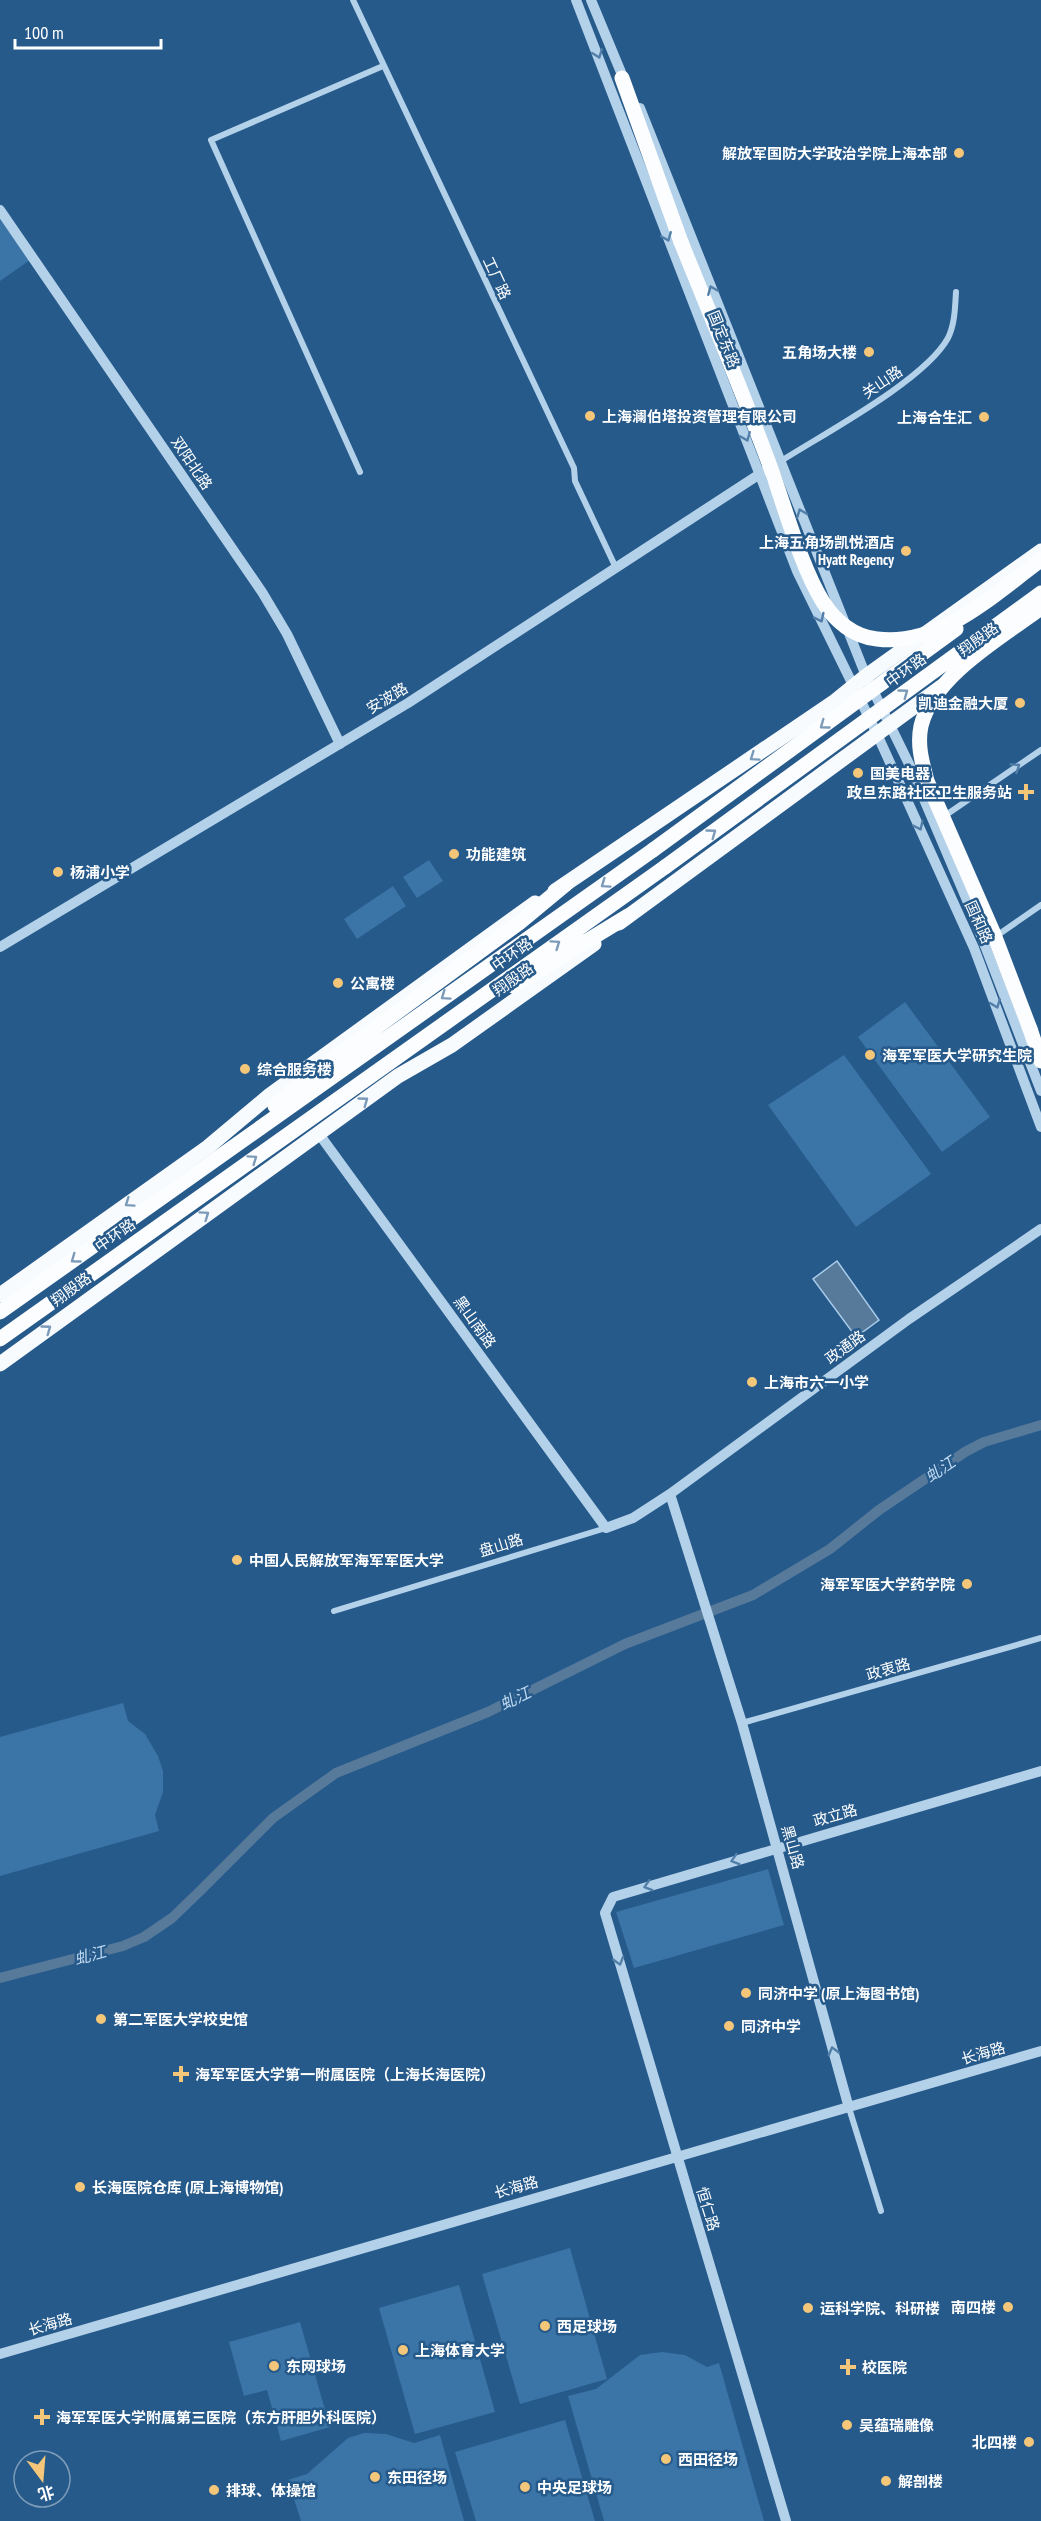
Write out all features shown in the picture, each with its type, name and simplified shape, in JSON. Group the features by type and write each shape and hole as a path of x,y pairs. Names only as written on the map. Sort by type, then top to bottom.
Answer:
{"highway":[{"path":"622,78 681,242 765,451 808,571 823,602 843,625 853,632 876,639 901,639 930,633 958,619 1041,564"},
{"name":"中环路","path":"0,1312 652,850 1041,564"},
{"name":"中环路","path":"0,1339 665,867 1041,593"},
{"path":"1041,608 963,665 931,705 925,716 920,738 921,760 927,781 993,933 1041,1061"},
{"path":"208,1164 308,1078 519,922 566,884"},
{"path":"388,1063 628,916"}],"main road":[{"name":"翔殷路","path":"868,680 1041,551"},
{"name":"翔殷路","path":"0,1295 208,1147 270,1095 477,943 1041,564"},
{"name":"翔殷路","path":"0,1364 398,1076 452,1045 603,938 628,916 1041,615"}],"street":[{"name":"工厂路","path":"353,0 574,468 575,482 616,568"},
{"name":"国定东路","path":"576,0 797,571 855,689"},
{"name":"国定东路","path":"591,0 622,78 635,94 868,680"},
{"path":"360,472 211,140 383,66"},
{"name":"双阳北路","path":"0,210 262,592 287,634 340,744"},
{"name":"关山路","path":"781,461 889,392 934,357 948,337 954,321 956,292"},
{"name":"安波路","path":"0,947 408,703 781,461"},
{"name":"国和路","path":"868,680 890,724 985,943 1041,1091"},
{"name":"国和路","path":"855,689 974,948 1041,1127"},
{"path":"933,824 1041,750"},
{"path":"985,943 1041,905"},
{"name":"黑山南路","path":"319,1134 606,1528"},
{"name":"政通路","path":"670,1494 909,1319 1041,1229"},
{"name":"盘山路","path":"334,1611 606,1528 633,1518 670,1494"},
{"name":"黑山路","path":"670,1494 704,1595 742,1723 849,2108 881,2211"},
{"name":"政衷路","path":"742,1723 1041,1638"},
{"name":"政立路","path":"607,1905 613,1897 1041,1771"},
{"name":"恒仁路","path":"607,1905 605,1913 786,2521"},
{"name":"长海路","path":"0,2354 1041,2051"}],"shaded area":[{"path":"0,219 30,260 0,281"},
{"path":"429,860 443,881 417,898 403,877"},
{"path":"393,886 406,906 357,939 344,919"},
{"path":"905,1002 990,1117 942,1152 858,1037"},
{"path":"844,1055 931,1174 856,1227 768,1105"},
{"path":"837,1261 879,1320 856,1337 813,1279"},
{"path":"123,1703 128,1721 145,1734 158,1756 163,1771 163,1792 155,1815 159,1831 0,1876 0,1737"},
{"path":"768,1869 784,1925 634,1968 616,1912"},
{"name":"西足球场","path":"570,2248 607,2379 520,2404 482,2274"},
{"path":"459,2285 495,2412 415,2434 379,2308"},
{"name":"东网球场","path":"300,2322 330,2427 281,2441 267,2390 244,2396 229,2342"},
{"name":"西田径场","path":"662,2352 685,2355 707,2367 719,2363 764,2521 604,2521 568,2396 596,2389 640,2355"},
{"name":"中央足球场","path":"565,2420 595,2521 476,2521 455,2452"},
{"name":"东田径场","path":"364,2433 386,2434 414,2443 440,2435 464,2521 301,2521 288,2480 307,2474 348,2438"}],"waterway":[{"name":"虬江","path":"0,1978 123,1946 144,1937 172,1918 273,1818 336,1773 488,1712 625,1644 753,1595 830,1549 879,1510 965,1452 984,1442 1041,1425"}],"place":[{"name":"解放军国防大学政治学院上海本部","path":"959,153"},
{"name":"五角场大楼","path":"869,352"},
{"name":"上海澜伯塔投资管理有限公司","path":"590,416"},
{"name":"上海合生汇","path":"984,417"},
{"name":"上海五角场凯悦酒店 Hyatt Regency","path":"906,551"},
{"name":"凯迪金融大厦","path":"1020,703"},
{"name":"国美电器","path":"858,773"},
{"name":"政旦东路社区卫生服务站","path":"1026,792"},
{"name":"功能建筑","path":"454,854"},
{"name":"杨浦小学","path":"58,872"},
{"name":"公寓楼","path":"338,983"},
{"name":"海军军医大学研究生院","path":"870,1055"},
{"name":"综合服务楼","path":"245,1069"},
{"name":"上海市六一小学","path":"752,1382"},
{"name":"中国人民解放军海军军医大学","path":"237,1560"},
{"name":"海军军医大学药学院","path":"967,1584"},
{"name":"同济中学 (原上海图书馆)","path":"746,1993"},
{"name":"第二军医大学校史馆","path":"101,2019"},
{"name":"同济中学","path":"729,2026"},
{"name":"海军军医大学第一附属医院（上海长海医院）","path":"181,2074"},
{"name":"长海医院仓库 (原上海博物馆)","path":"80,2187"},
{"name":"南四楼","path":"1008,2307"},
{"name":"运科学院、科研楼","path":"808,2308"},
{"name":"西足球场","path":"545,2326"},
{"name":"上海体育大学","path":"403,2350"},
{"name":"东网球场","path":"274,2366"},
{"name":"校医院","path":"848,2367"},
{"name":"海军军医大学附属第三医院（东方肝胆外科医院）","path":"42,2417"},
{"name":"吴蕴瑞雕像","path":"847,2425"},
{"name":"北四楼","path":"1029,2442"},
{"name":"西田径场","path":"666,2459"},
{"name":"东田径场","path":"375,2477"},
{"name":"解剖楼","path":"886,2481"},
{"name":"中央足球场","path":"525,2487"},
{"name":"排球、体操馆","path":"214,2490"}]}
